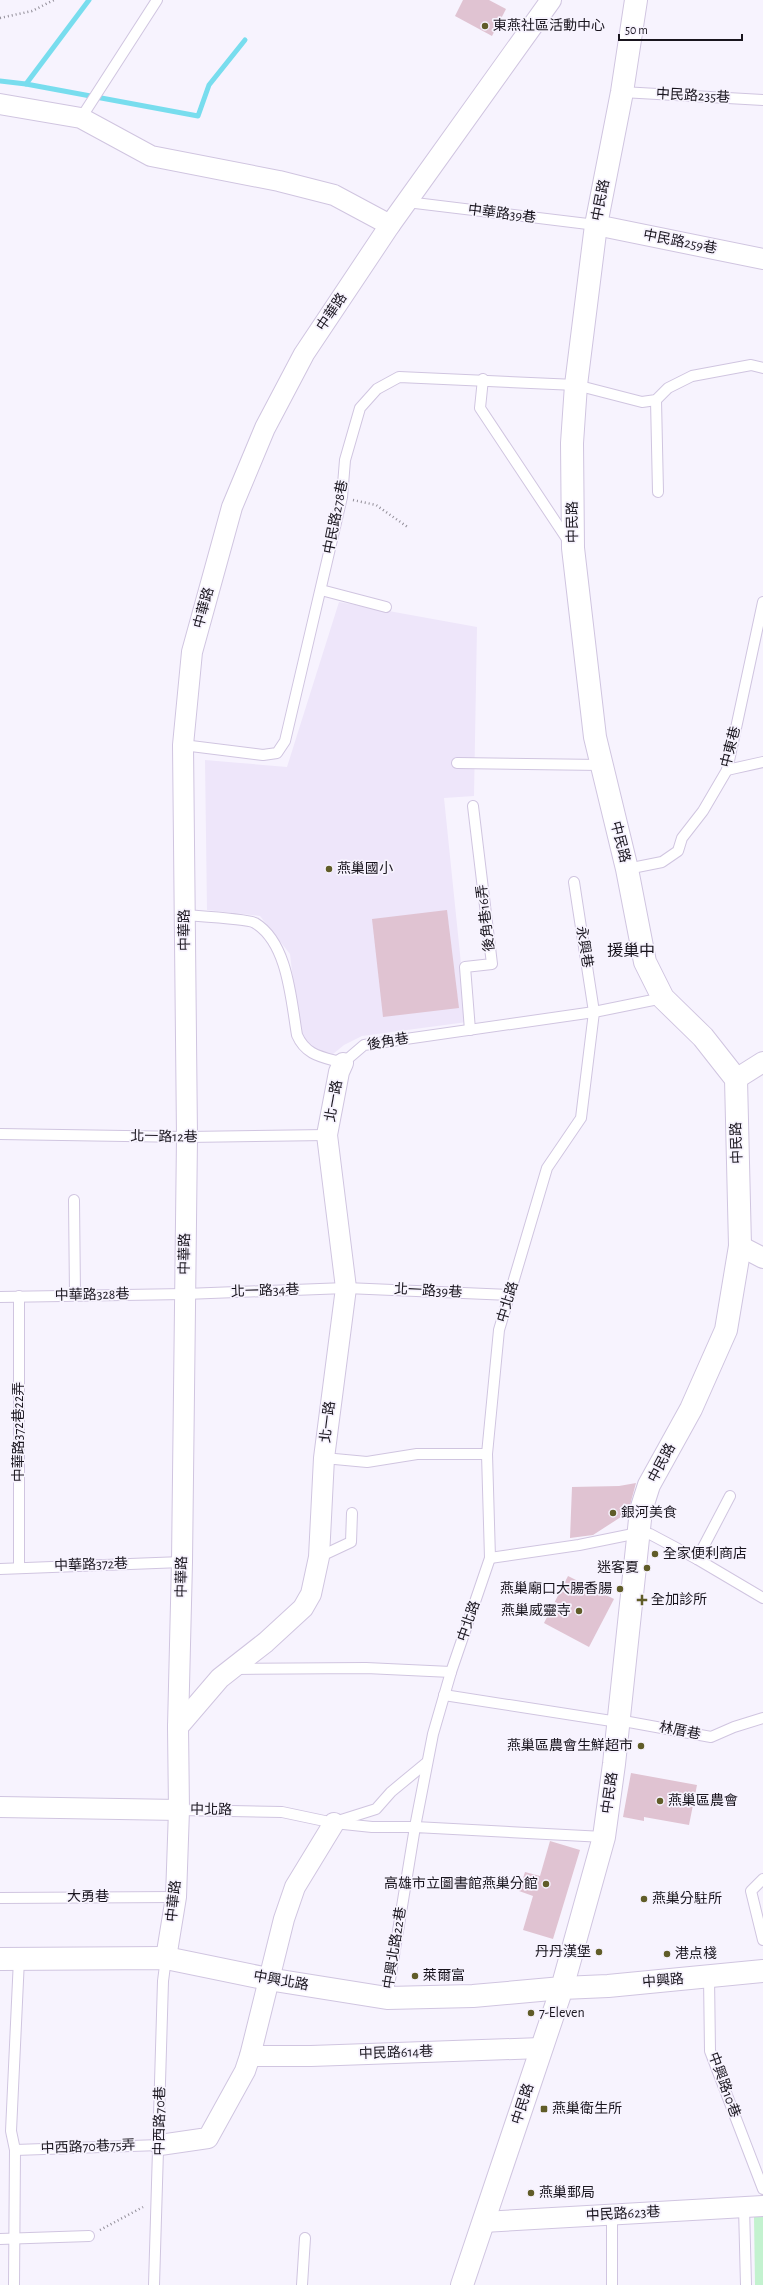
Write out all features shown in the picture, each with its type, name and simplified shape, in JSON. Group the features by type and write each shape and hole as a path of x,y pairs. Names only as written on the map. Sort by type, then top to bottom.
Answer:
{"street":[{"name":"中華路","path":"166,1958 176,1897 179,1810 178,1728 182,1562 187,1137 183,745 192,652 232,507 265,428 304,354 390,225 551,0"},
{"name":"中民路","path":"462,2285 562,1988 604,1837 641,1510 649,1485 691,1409 726,1330 740,1246 736,1078 703,1037 663,998 646,962 627,868 601,765 596,737 573,548 572,443 576,385 596,226 622,92 636,0"},
{"path":"0,104 81,118 151,156 279,182 334,195 390,225"},
{"name":"中民路259巷","path":"596,226 763,259"},
{"path":"736,1078 763,1062"},
{"name":"北一路","path":"178,1728 220,1678 266,1642 303,1608 311,1594 319,1557 324,1458 346,1288 328,1135 339,1072 343,1063"},
{"path":"740,1246 763,1258"},
{"name":"中北路","path":"0,1806 179,1810"},
{"path":"160,2145 208,2138 244,2071 250,2056 284,1919 296,1887 334,1823"},
{"name":"中興北路","path":"9,1959 166,1958 268,1979 387,1998 473,1996 562,1988"},
{"name":"中興路","path":"562,1988 608,1986 763,1971"},
{"name":"中民路614巷","path":"250,2056 311,2056 541,2048"},
{"name":"中民路623巷","path":"483,2222 754,2206"}],"lane":[{"path":"81,118 157,0"},
{"name":"中民路235巷","path":"622,92 763,100"},
{"name":"中華路39巷","path":"407,202 596,226"},
{"path":"658,492 656,400 668,388 692,376 751,365 763,368"},
{"name":"中民路278巷","path":"183,745 263,755 277,753 285,741 342,497 345,460 360,408 377,389 399,377 483,379 576,385 642,402 656,400"},
{"path":"483,379 480,408 573,548"},
{"path":"321,590 386,607"},
{"name":"中東巷","path":"627,868 662,862 678,851 682,838 703,811 727,770 762,607"},
{"path":"727,770 763,762"},
{"path":"457,763 601,765"},
{"name":"後角巷16弄","path":"470,1030 465,967 492,964 473,806"},
{"name":"永興巷","path":"574,882 594,1012"},
{"path":"185,915 255,922 272,939 282,955 297,1035 302,1046 312,1054 343,1063"},
{"name":"後角巷","path":"343,1063 364,1045 594,1012 663,998"},
{"name":"中北路","path":"179,1810 282,1812 334,1823 372,1827 415,1827 426,1763 444,1695 490,1558 487,1454 499,1330 547,1168 581,1118 594,1012"},
{"name":"北一路12巷","path":"0,1134 187,1137 328,1135"},
{"path":"74,1200 75,1295"},
{"name":"北一路39巷","path":"346,1288 510,1295"},
{"name":"北一路34巷","path":"185,1294 346,1288"},
{"name":"中華路328巷","path":"0,1297 185,1294"},
{"name":"中華路372巷22弄","path":"19,1296 19,1568"},
{"path":"324,1458 367,1462 416,1454 487,1454"},
{"path":"697,1558 730,1496"},
{"path":"319,1557 351,1542 352,1513"},
{"path":"490,1558 579,1545 638,1533 650,1534 697,1558 763,1598"},
{"name":"中華路372巷","path":"0,1569 182,1562"},
{"path":"230,1669 366,1668 451,1672"},
{"name":"林厝巷","path":"444,1695 618,1721 711,1737 734,1727 763,1718"},
{"path":"334,1823 376,1810 391,1792 426,1763"},
{"path":"415,1827 604,1837"},
{"name":"中興北路22巷","path":"387,1998 415,1827"},
{"path":"763,1879 751,1891 763,1940"},
{"name":"大勇巷","path":"0,1898 176,1897"},
{"name":"中西路70巷","path":"154,2285 160,2145 163,1981 166,1958"},
{"path":"9,1959 12,2132 15,2150 16,2238 14,2285"},
{"name":"中興路10巷","path":"709,1977 710,2051 763,2189"},
{"name":"中西路70巷75弄","path":"15,2150 160,2145"},
{"path":"746,2285 754,2206"},
{"path":"612,2214 612,2285"},
{"path":"0,2239 89,2236"},
{"path":"302,2285 305,2238"}],"path":[{"path":"0,18 32,11 54,0"},
{"path":"342,497 376,505 409,528"},
{"path":"89,2236 158,2199"}],"shaded area":[{"name":"燕巢國小","path":"339,602 477,627 474,796 444,798 467,1022 362,1036 344,1045 333,1054 310,1050 300,1040 290,954 260,916 207,910 205,760 287,767"}],"green space":[{"path":"763,2216 763,2285 755,2285 754,2217"}],"building":[{"name":"東燕社區活動中心","path":"463,0 489,0 506,9 492,36 455,16"},
{"path":"447,910 459,1008 383,1017 372,919"},
{"path":"636,1483 630,1505 624,1515 593,1535 570,1538 572,1487 619,1486"},
{"name":"燕巢威靈寺","path":"568,1576 614,1599 589,1647 544,1623"},
{"name":"燕巢區農會","path":"631,1773 697,1785 689,1825 644,1817 644,1821 623,1817"},
{"name":"高雄市立圖書館燕巢分館","path":"550,1841 580,1850 553,1939 523,1930 533,1896 519,1891 525,1872 540,1876"}],"waterway":[{"path":"0,81 26,84 89,0"},
{"path":"26,84 198,116 209,85 245,40"}],"place":[{"name":"東燕社區活動中心","path":"485,26"},
{"name":"燕巢國小","path":"329,869"},
{"name":"銀河美食","path":"613,1513"},
{"name":"全家便利商店","path":"655,1554"},
{"name":"迷客夏","path":"647,1568"},
{"name":"燕巢廟口大腸香腸","path":"620,1589"},
{"name":"全加診所","path":"642,1600"},
{"name":"燕巢威靈寺","path":"579,1611"},
{"name":"燕巢區農會生鮮超市","path":"641,1746"},
{"name":"燕巢區農會","path":"660,1801"},
{"name":"高雄市立圖書館燕巢分館","path":"546,1884"},
{"name":"燕巢分駐所","path":"644,1899"},
{"name":"丹丹漢堡","path":"599,1952"},
{"name":"港点棧","path":"667,1954"},
{"name":"萊爾富","path":"415,1976"},
{"name":"7-Eleven","path":"531,2013"},
{"name":"燕巢衛生所","path":"544,2109"},
{"name":"燕巢郵局","path":"531,2193"}],"district":[{"name":"援巢中","path":"631,951"}]}
